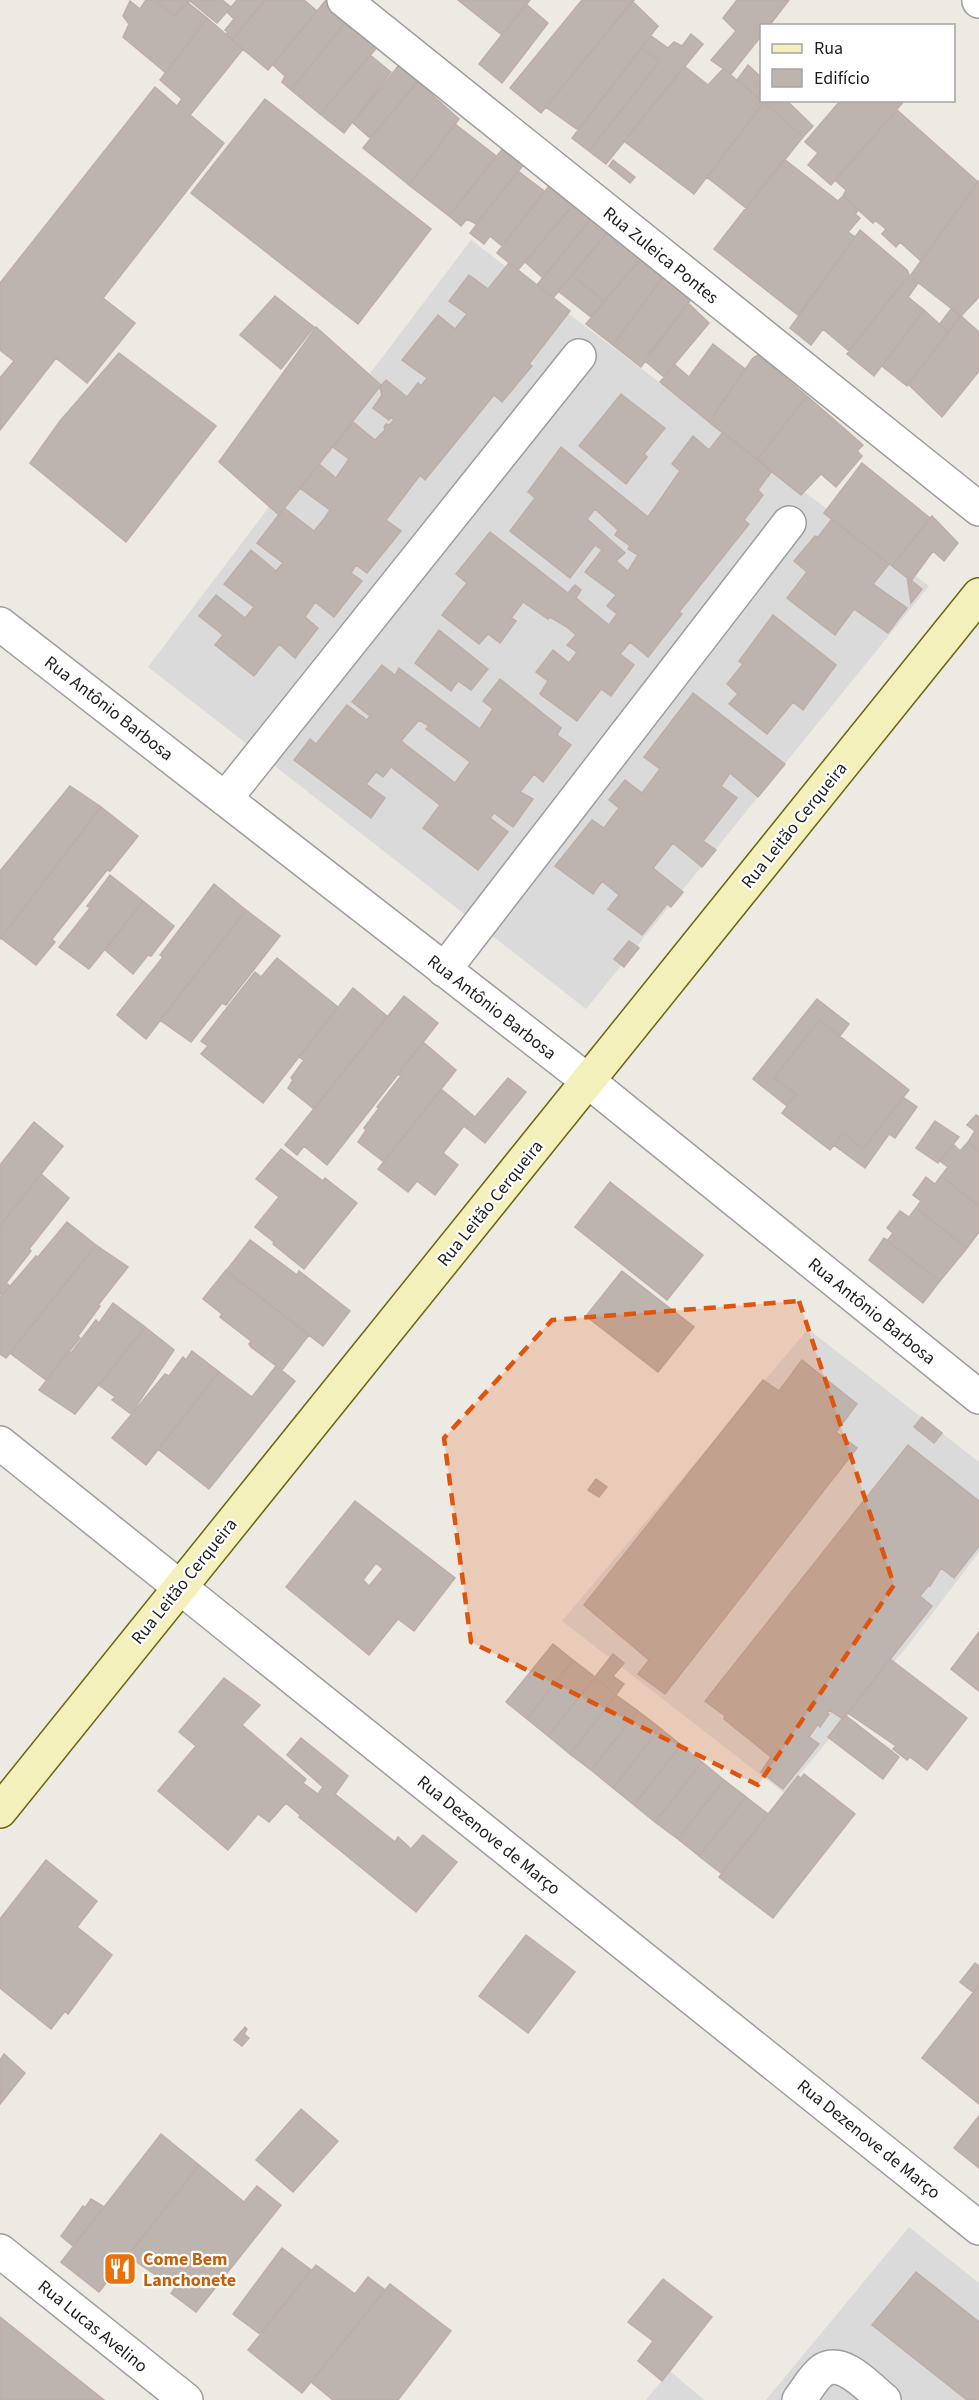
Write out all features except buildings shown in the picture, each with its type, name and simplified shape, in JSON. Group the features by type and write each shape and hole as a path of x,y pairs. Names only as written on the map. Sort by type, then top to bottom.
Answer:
{"street":[{"name":"Rua Zuleica Pontes","path":"344,0 979,509"},
{"path":"225,799 579,356"},
{"path":"444,970 789,524"},
{"name":"Rua Leitão Cerqueira","path":"0,1811 979,595"},
{"name":"Rua Antônio Barbosa","path":"0,624 588,1081 979,1397"},
{"name":"Rua Dezenove de Março","path":"0,1443 979,2228"},
{"name":"Rua Lucas Avelino","path":"0,2251 186,2400"},
{"path":"799,2400 822,2371 833,2367 846,2370 884,2400"}],"highlighted area":[{"path":"799,1301 894,1585 758,1785 471,1642 444,1438 552,1320"}],"shaded area":[{"path":"471,240 929,586 586,1009 148,667"},
{"path":"808,1329 979,1462 979,1552 909,1644 784,1793 562,1621"},
{"path":"909,2227 979,2283 979,2400 766,2400"},
{"path":"670,2371 704,2400 646,2400"}],"place":[{"name":"Come Bem Lanchonete","path":"120,2269"}]}
